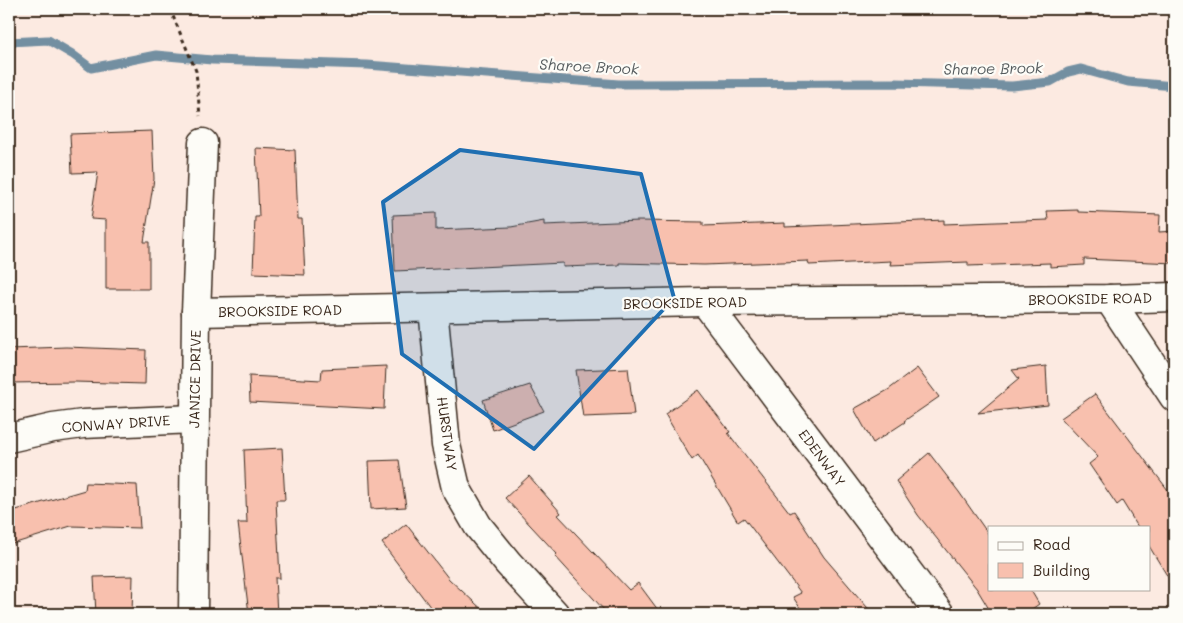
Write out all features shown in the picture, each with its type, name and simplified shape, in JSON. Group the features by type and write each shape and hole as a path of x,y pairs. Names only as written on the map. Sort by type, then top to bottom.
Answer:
{"street":[{"name":"JANICE DRIVE","path":"193,614 196,312 203,143"},
{"name":"BROOKSIDE ROAD","path":"196,312 705,302 1174,297"},
{"path":"1109,299 1174,397"},
{"name":"EDENWAY","path":"705,302 940,614"},
{"name":"HURSTWAY","path":"433,308 446,445 456,488 478,526 508,563 555,614"},
{"name":"CONWAY DRIVE","path":"9,438 83,424 194,419"}],"path":[{"path":"170,9 196,71 203,143"}],"highlighted area":[{"path":"460,150 641,174 674,298 534,449 402,354 383,202"}],"building":[{"path":"152,131 154,179 144,242 149,242 149,289 106,289 106,220 91,219 98,172 72,173 70,134"},
{"path":"256,148 295,150 298,219 302,219 305,275 253,273 255,217 259,217"},
{"path":"1078,210 1078,212 1160,215 1159,232 1174,231 1174,263 1084,259 1084,265 1050,267 1050,263 968,266 968,262 890,265 891,261 809,265 808,261 704,265 619,263 619,265 563,267 563,263 395,271 393,215 436,213 436,230 511,227 544,221 544,225 639,221 703,222 703,226 785,223 785,227 944,220 944,224 1048,220 1047,211"},
{"path":"66,347 146,350 145,384 9,383 9,349"},
{"path":"386,366 384,409 250,402 249,376 321,380 322,369"},
{"path":"1046,366 1048,405 978,413 1019,379 1012,370"},
{"path":"628,368 634,415 583,417 576,370"},
{"path":"917,368 939,397 873,443 854,409 888,390"},
{"path":"530,385 544,411 493,430 483,400"},
{"path":"698,390 730,432 728,433 790,513 794,511 824,557 873,614 804,614 793,597 801,593 744,518 738,522 698,455 692,460 665,414"},
{"path":"1095,394 1174,498 1174,587 1150,548 1150,526 1137,526 1122,501 1117,505 1089,464 1098,457 1061,418"},
{"path":"282,448 285,500 276,500 280,578 275,578 277,614 249,614 238,523 247,523 244,450"},
{"path":"929,453 988,534 988,590 1031,590 1039,604 1025,614 992,614 977,589 918,515 896,481"},
{"path":"399,460 406,507 371,509 369,461"},
{"path":"529,476 561,513 558,515 629,590 638,583 661,614 600,614 604,610 555,556 557,554 505,498"},
{"path":"86,483 137,485 140,528 71,526 9,545 9,512 85,490"},
{"path":"406,524 449,579 487,614 438,614 431,608 382,543"},
{"path":"133,576 132,614 96,614 94,577"}],"waterway":[{"name":"Sharoe Brook","path":"9,42 48,40 91,68 156,55 212,60 367,65 619,84 895,83 1012,86 1050,82 1068,72 1081,69 1128,82 1174,86"}]}
